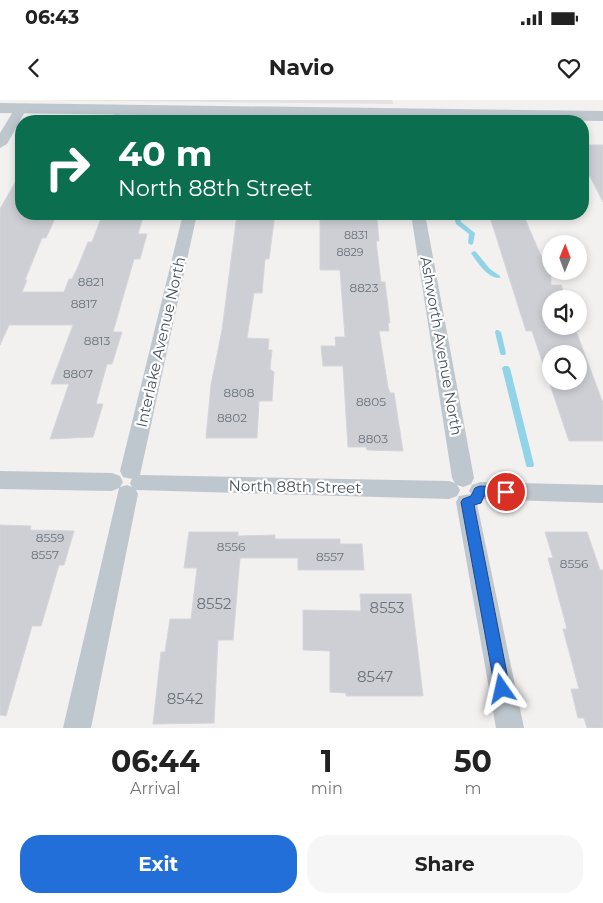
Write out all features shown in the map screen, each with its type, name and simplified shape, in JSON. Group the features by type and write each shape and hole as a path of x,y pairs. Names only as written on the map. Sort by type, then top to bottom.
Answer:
{"street":[{"path":"0,108 104,115"},
{"path":"17,115 21,108"},
{"path":"589,116 603,116"},
{"path":"0,144 15,118"},
{"name":"Interlake Avenue North","path":"77,728 128,483 189,220"},
{"name":"Ashworth Avenue North","path":"419,220 465,490 510,728"},
{"name":"North 88th Street","path":"0,480 603,494"}],"shaded area":[{"path":"43,100 392,100 393,104"}],"building":[{"path":"589,145 603,145 603,202 589,175"},
{"path":"15,183 15,220 54,220 46,238 42,238 22,292 64,292 69,279 72,279 77,269 88,242 92,242 100,220 142,220 138,234 147,234 140,259 134,259 113,332 122,332 112,364 107,364 96,404 103,404 93,437 50,439 69,384 51,384 73,325 9,325 0,345 0,209"},
{"path":"236,220 274,220 269,259 265,259 262,293 254,293 247,338 269,339 268,350 272,350 270,369 274,372 272,401 259,401 257,438 206,438 211,385 222,330"},
{"path":"320,220 377,220 379,241 376,241 381,282 385,282 390,323 388,323 389,331 379,331 388,387 390,393 394,393 403,451 367,450 366,447 348,447 343,366 323,366 321,346 336,346 335,337 345,337 340,270 320,270"},
{"path":"491,220 526,220 542,256 542,280 551,280 551,285 561,285 563,290 542,290 542,335 578,335 581,345 542,345 542,361 532,331 526,331"},
{"path":"587,360 603,403 603,441 569,441 552,390 587,390"},
{"path":"0,525 31,526 30,530 74,531 64,565 59,565 41,626 32,626 6,716 0,715"},
{"path":"189,532 238,532 238,536 275,535 275,539 340,539 340,544 362,544 364,570 298,570 298,558 240,558 233,640 218,640 214,723 153,724 161,652 165,652 170,619 191,619 197,568 184,568"},
{"path":"545,532 587,532 600,570 603,570 603,728 587,728 584,718 578,718 571,689 579,689 563,629 567,629 548,558 553,558"},
{"path":"360,594 411,594 423,696 346,696 346,693 330,692 330,651 303,650 303,610 361,611"}],"waterway":[{"path":"457,220 458,223 472,233 471,243"},
{"path":"474,253 487,270 498,277"},
{"path":"498,332 503,353"},
{"path":"506,368 530,465"}],"route":[{"path":"502,689 467,502 476,499 480,491 506,492"}]}
